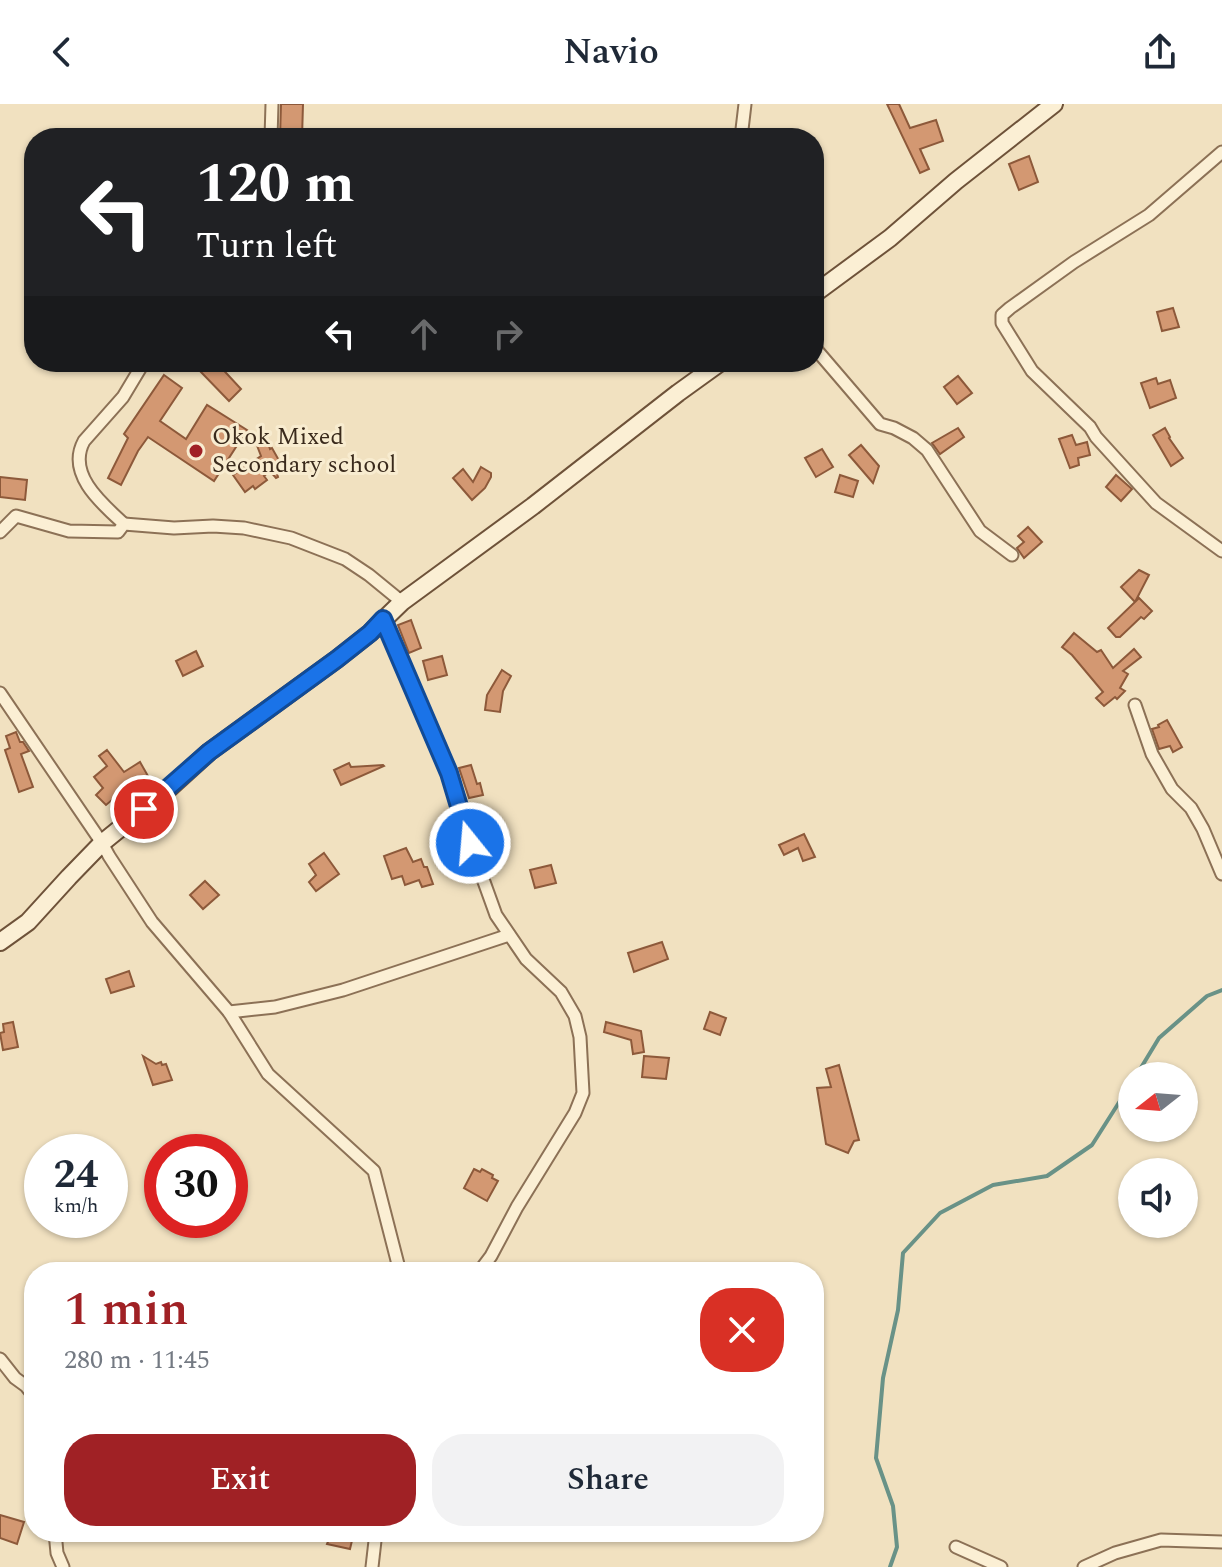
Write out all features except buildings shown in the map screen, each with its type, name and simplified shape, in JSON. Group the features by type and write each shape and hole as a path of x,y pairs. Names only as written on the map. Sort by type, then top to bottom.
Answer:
{"street":[{"path":"271,128 272,104"},
{"path":"742,128 745,104"},
{"path":"824,287 890,238 1054,104"},
{"path":"1222,152 1149,215 1074,262 1002,315 1006,331 1032,371 1090,427 1156,503 1222,551"},
{"path":"824,359 880,424 913,438 927,450 980,531 1012,555"},
{"path":"138,372 123,397 84,441 78,460 93,495 124,524 244,528 291,538 345,559 402,602"},
{"path":"0,942 28,922 102,843 209,752 337,659 402,602 707,372"},
{"path":"0,532 16,516 69,531 118,532 124,524"},
{"path":"383,619 449,773 496,915 526,959 561,992 575,1016 580,1037 583,1093 575,1113 486,1262"},
{"path":"0,693 152,922 229,1012 268,1074 374,1171 397,1262"},
{"path":"1135,705 1152,754 1172,789 1191,808 1222,874"},
{"path":"229,1012 275,1007 343,990 509,935"},
{"path":"0,1359 24,1385"},
{"path":"1084,1567 1115,1553 1161,1540 1222,1542"},
{"path":"56,1542 63,1567"},
{"path":"372,1567 375,1542"},
{"path":"956,1547 1001,1567"}],"waterway":[{"path":"1144,1062 1159,1038 1207,996 1222,990"},
{"path":"890,1567 897,1547 893,1506 876,1458 883,1378 898,1310 903,1253 940,1213 993,1185 1047,1176 1092,1145 1118,1104"}],"place":[{"name":"Okok Mixed Secondary school","path":"196,451"}],"route":[{"path":"144,809 209,752 337,659 383,619 449,773 470,843"}]}
